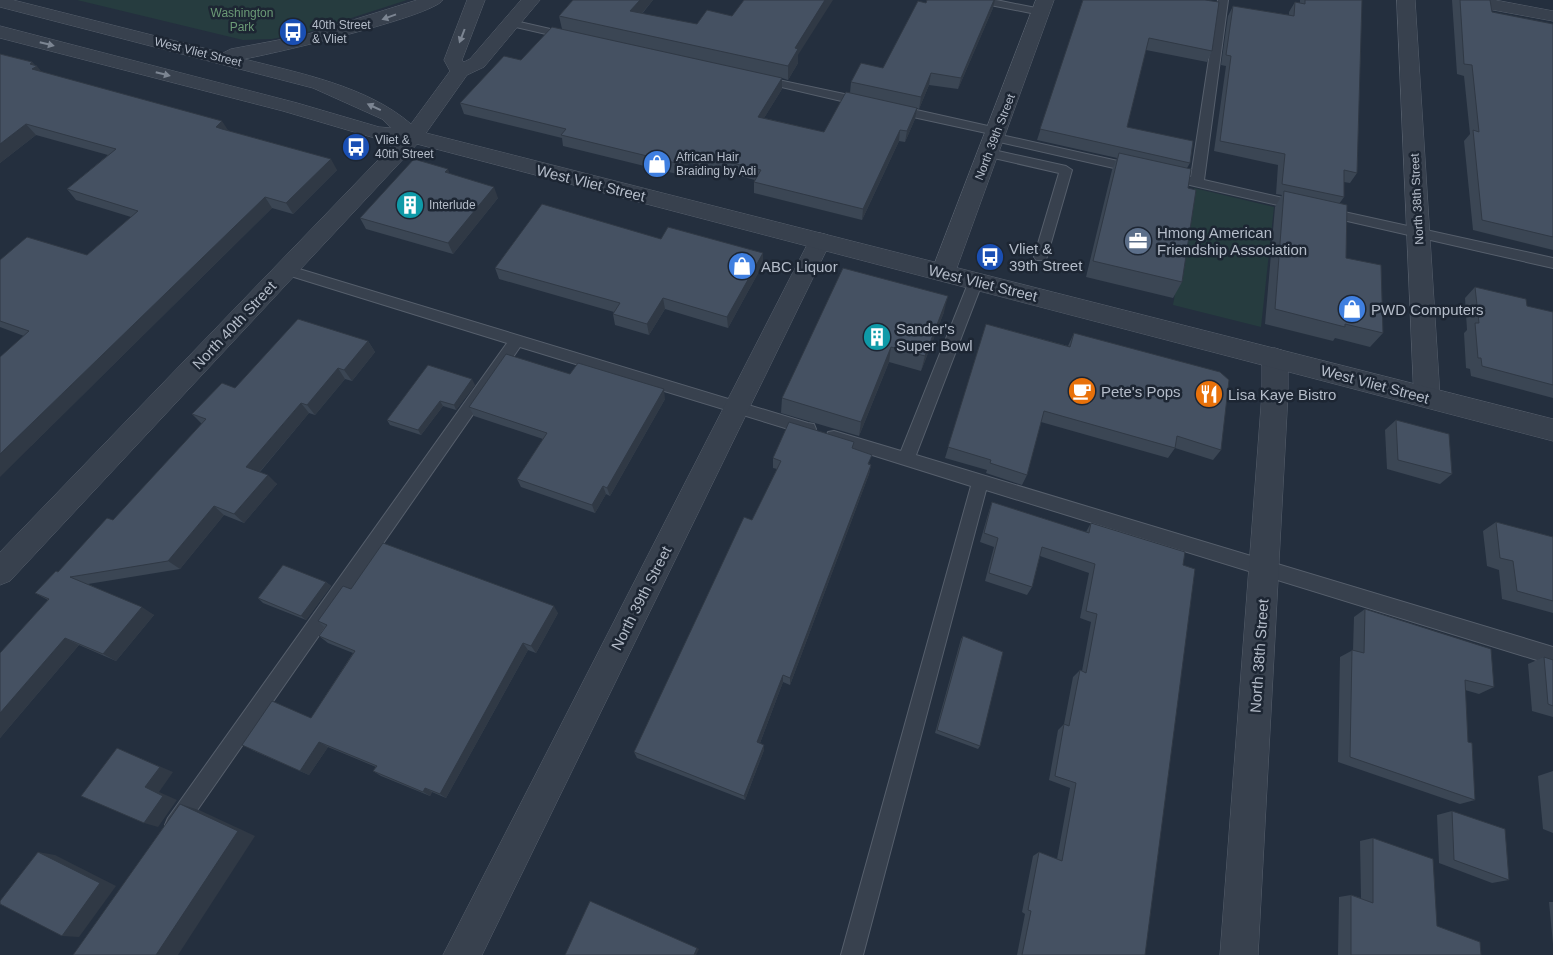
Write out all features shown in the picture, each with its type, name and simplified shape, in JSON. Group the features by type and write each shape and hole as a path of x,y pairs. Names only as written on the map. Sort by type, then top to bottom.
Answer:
{"street":[{"path":"218,57 265,50 330,35 434,0"},
{"path":"460,71 453,60 476,0"},
{"name":"North 40th Street","path":"0,572 413,136 460,71 477,62 531,0"},
{"name":"North 38th Street","path":"1406,0 1427,398"},
{"path":"1466,0 1553,16"},
{"name":"West Vliet Street","path":"0,2 286,74 349,95 389,115 413,136"},
{"name":"North 39th Street","path":"943,273 1043,6"},
{"name":"West Vliet Street","path":"0,32 290,107 373,132 413,136 1553,430"},
{"name":"North 39th Street","path":"462,955 820,241"},
{"name":"North 38th Street","path":"1239,955 1276,393 1275,358"}],"lane":[{"path":"980,0 1043,6"},
{"path":"1197,182 1223,0"},
{"path":"511,23 577,38"},
{"path":"753,77 994,140 1153,172 1553,264"},
{"path":"994,140 1066,170 1041,257"},
{"path":"286,270 1553,656"},
{"path":"906,459 976,281"},
{"path":"167,835 516,341"},
{"path":"852,955 980,482"}],"green space":[{"name":"Washington Park","path":"77,0 407,0 308,32 272,39 243,40"},
{"path":"1194,188 1274,207 1261,327 1173,305"}],"building":[{"path":"573,0 640,0 630,11 697,24 707,10 732,16 744,0 825,0 795,48 798,49 788,66 559,16"},
{"path":"927,0 994,0 961,78 931,73 921,97 851,82 861,63 883,68 918,1 926,3"},
{"path":"1083,0 1205,0 1219,2 1212,51 1149,38 1127,127 1193,141 1190,163 1040,129"},
{"path":"1305,0 1362,0 1357,173 1344,170 1344,197 1282,184 1285,154 1220,141 1231,56 1226,55 1233,6 1294,16 1295,2 1305,4"},
{"path":"1460,0 1490,0 1492,12 1553,24 1553,237 1482,220 1473,130 1479,132 1472,65 1464,64"},
{"path":"552,27 782,78 758,117 824,132 846,92 917,108 907,131 900,130 863,209 754,182 761,170 687,152 680,164 561,135 566,129 460,103 504,56 521,60"},
{"path":"0,54 32,62 30,64 37,66 32,69 222,121 216,127 331,159 286,203 265,197 0,454 0,357 29,331 0,321 0,260 27,237 87,255 138,211 67,189 116,149 26,124 0,144"},
{"name":"Hmong American Friendship Association","path":"1119,153 1191,169 1188,188 1196,190 1182,282 1093,261"},
{"path":"414,159 448,169 445,172 494,187 448,243 360,218"},
{"path":"1284,191 1347,205 1346,258 1381,265 1383,333 1345,324 1345,327 1275,309"},
{"path":"542,204 661,239 668,227 763,253 727,317 663,298 647,324 613,314 620,303 495,268"},
{"name":"Sander's Super Bowl","path":"843,268 948,296 925,356 891,347 861,422 782,398"},
{"path":"1475,287 1526,299 1527,306 1553,312 1553,385 1482,366 1481,358 1478,358 1475,323 1479,323"},
{"path":"298,319 368,341 344,370 338,368 307,405 301,403 246,467 268,475 234,514 214,506 168,561 70,577 142,607 103,654 65,638 0,713 0,653 49,599 35,593 56,571 58,572 107,518 113,520 206,419 192,414 222,383 235,388"},
{"path":"986,324 1070,347 1074,333 1220,372 1229,380 1221,450 1177,436 1175,448 1044,411 1027,475 990,463 991,460 948,447"},
{"path":"506,354 570,374 578,363 664,389 607,488 603,486 592,505 517,479 547,433 469,407"},
{"path":"428,365 472,379 454,405 440,401 418,430 387,420"},
{"path":"1396,420 1449,434 1452,474 1398,460"},
{"path":"789,422 854,442 852,448 872,455 868,464 871,465 790,678 783,675 757,742 764,745 744,796 634,752 744,517 752,520 781,461 773,458"},
{"path":"992,502 1089,533 1091,523 1185,552 1183,565 1195,569 1145,955 1022,955 1031,911 1028,910 1039,852 1062,861 1076,783 1055,776 1064,724 1069,726 1080,670 1086,673 1097,614 1086,611 1095,564 1042,547 1032,587 989,573 998,538 984,533"},
{"path":"1496,522 1553,537 1553,601 1517,591 1513,561 1500,558"},
{"path":"383,543 554,606 531,646 523,643 440,794 425,788 423,792 373,771 377,766 319,742 300,771 242,745 272,701 311,718 355,651 319,636 327,625 318,621 343,586 351,589"},
{"path":"283,565 326,582 301,616 258,598"},
{"path":"1365,609 1491,649 1494,687 1465,680 1468,742 1472,743 1475,800 1350,757 1352,650 1364,653"},
{"path":"963,636 1003,652 980,746 937,730"},
{"path":"1544,657 1553,660 1553,706 1548,704"},
{"path":"117,748 160,767 145,787 163,796 144,823 81,796"},
{"path":"180,804 238,831 156,955 73,955"},
{"path":"1452,811 1505,829 1509,880 1454,860"},
{"path":"1373,838 1433,859 1437,926 1480,942 1481,955 1351,955 1351,895 1373,903"},
{"path":"38,852 100,883 62,936 0,904 0,901"},
{"path":"590,901 697,948 694,955 565,955"}],"place":[{"name":"40th Street & Vliet","path":"293,32"},
{"name":"Vliet & 40th Street","path":"356,147"},
{"name":"African Hair Braiding by Adi","path":"657,164"},
{"name":"Interlude","path":"410,205"},
{"name":"Hmong American Friendship Association","path":"1138,241"},
{"name":"Vliet & 39th Street","path":"990,257"},
{"name":"ABC Liquor","path":"742,266"},
{"name":"PWD Computers","path":"1352,309"},
{"name":"Sander's Super Bowl","path":"877,337"},
{"name":"Pete's Pops","path":"1082,391"},
{"name":"Lisa Kaye Bistro","path":"1209,394"}]}
